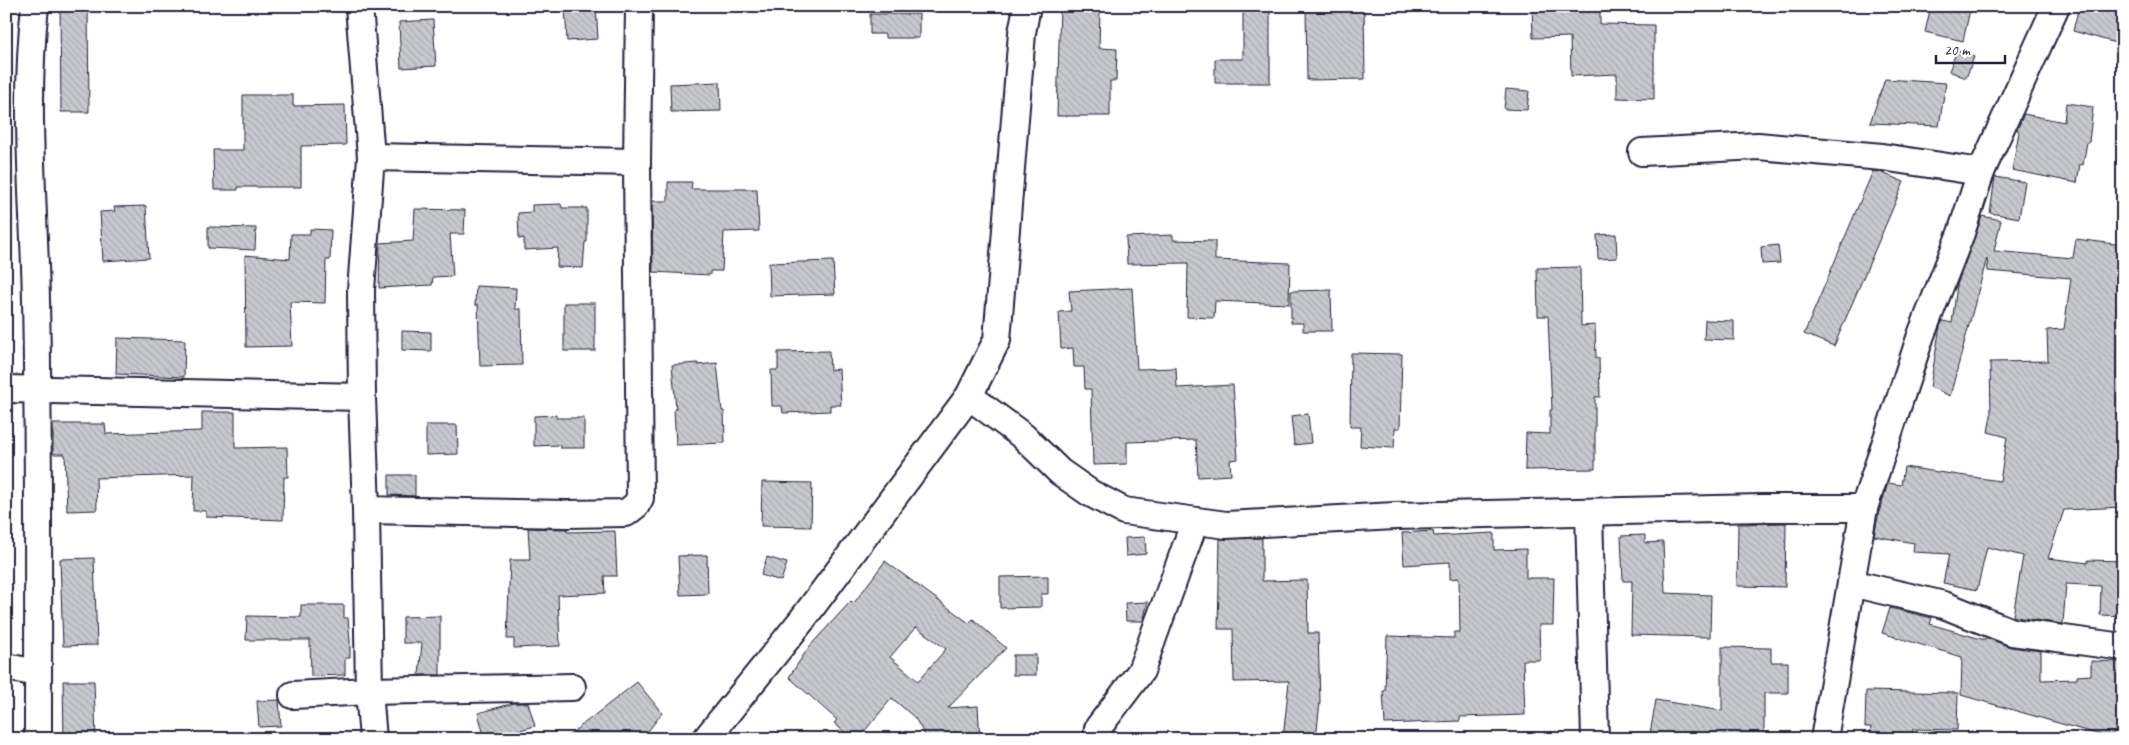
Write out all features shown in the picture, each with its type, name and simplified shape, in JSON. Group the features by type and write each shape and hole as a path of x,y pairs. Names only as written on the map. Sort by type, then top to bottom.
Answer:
{"street":[{"path":"35,6 18,137 34,218 38,391 38,739"},
{"path":"359,6 371,157 361,290 369,691 373,739"},
{"path":"366,510 567,514 626,513 636,505 640,498 637,162 639,6"},
{"path":"706,739 802,620 969,396 997,340 1022,33 1027,6"},
{"path":"1824,739 1864,508 1921,335 1961,233 1981,172 2056,6"},
{"path":"1642,152 1758,146 1882,157 1981,172"},
{"path":"371,157 637,162"},
{"path":"6,390 362,397"},
{"path":"969,396 1024,437 1060,472 1090,493 1124,511 1226,525 1395,516 1762,508 1864,508"},
{"path":"1589,512 1595,739"},
{"path":"1097,739 1098,728 1141,671 1196,520"},
{"path":"1851,583 1944,605 2012,632 2123,647"},
{"path":"6,667 38,673"},
{"path":"293,695 369,691 572,687"}],"building":[{"path":"60,6 88,6 89,112 61,112"},
{"path":"565,6 596,6 598,39 567,41"},
{"path":"1060,6 1100,6 1099,48 1117,49 1116,81 1110,81 1110,116 1057,116"},
{"path":"1243,6 1270,6 1270,83 1215,83 1215,59 1243,59"},
{"path":"1306,6 1364,6 1365,79 1307,80"},
{"path":"1532,6 1600,6 1600,24 1654,25 1654,99 1617,98 1617,74 1571,76 1570,37 1533,38"},
{"path":"1931,6 1953,6 1970,10 1963,41 1925,32"},
{"path":"2079,6 2123,6 2123,45 2073,31"},
{"path":"870,14 919,14 919,38 885,38 885,34 870,34"},
{"path":"433,20 436,66 401,68 399,22"},
{"path":"1957,50 1974,57 1966,78 1949,71"},
{"path":"1885,79 1946,83 1939,126 1870,123"},
{"path":"720,82 721,111 671,112 670,84"},
{"path":"1506,89 1529,91 1527,110 1504,109"},
{"path":"243,95 293,95 293,106 345,105 346,145 301,146 301,187 238,187 238,190 214,190 213,150 243,150"},
{"path":"2066,103 2093,107 2089,142 2087,142 2083,165 2080,164 2077,183 2012,170 2019,132 2017,130 2024,114 2064,122"},
{"path":"1873,171 1904,182 1834,346 1804,334"},
{"path":"1995,177 2025,182 2019,218 1990,213"},
{"path":"668,182 692,182 691,189 757,189 759,231 724,232 722,271 710,271 710,275 653,272 652,201 668,201"},
{"path":"561,204 562,208 587,208 587,242 585,242 583,268 557,267 558,248 524,250 524,238 519,239 518,213 532,212 532,205"},
{"path":"146,206 149,258 103,261 100,212 115,211 114,207"},
{"path":"415,209 465,210 464,234 450,234 453,276 433,277 432,285 379,288 380,243 413,241"},
{"path":"1982,216 2001,220 1994,251 2073,258 2076,239 2123,245 2123,507 2064,510 2048,558 2088,563 2088,560 2123,561 2122,616 2100,615 2101,586 2066,584 2063,624 2016,617 2013,616 2023,556 1987,547 1977,590 1943,583 1949,554 1913,552 1914,543 1874,536 1888,483 1901,485 1904,467 2000,481 2007,437 1988,432 1991,416 1990,362 2048,361 2047,330 2064,329 2071,278 1988,271 1987,258 1950,396 1930,387 1940,326 1943,321 1952,323 1957,285"},
{"path":"208,227 256,228 255,250 208,248"},
{"path":"310,229 331,230 330,260 326,260 325,303 290,302 292,346 246,347 245,255 290,259 291,234 310,234"},
{"path":"1616,234 1617,258 1598,259 1597,235"},
{"path":"1173,235 1173,240 1215,241 1215,260 1290,263 1289,304 1215,301 1214,318 1187,317 1188,263 1127,264 1126,237"},
{"path":"1778,245 1780,263 1762,264 1761,247"},
{"path":"833,261 835,294 770,296 769,263"},
{"path":"1580,267 1581,326 1595,325 1596,358 1599,358 1600,397 1595,397 1595,469 1525,470 1526,433 1550,434 1550,410 1552,410 1548,316 1538,316 1537,268"},
{"path":"476,286 516,288 515,309 521,309 522,365 480,366 478,305 475,305"},
{"path":"1132,288 1137,369 1176,368 1177,388 1233,385 1238,459 1230,460 1231,475 1198,477 1196,440 1127,442 1127,464 1093,465 1091,389 1085,389 1084,367 1074,367 1073,348 1061,349 1059,312 1071,311 1069,291"},
{"path":"1331,290 1332,331 1303,331 1303,323 1291,323 1291,291"},
{"path":"564,303 595,303 595,351 564,351"},
{"path":"1705,320 1734,321 1734,340 1704,339"},
{"path":"402,331 431,332 431,351 402,350"},
{"path":"117,338 185,340 184,377 116,374"},
{"path":"829,351 830,370 839,369 841,405 830,405 830,411 783,413 782,406 772,406 771,370 778,370 778,352"},
{"path":"1351,353 1402,354 1400,428 1395,428 1394,448 1360,446 1361,427 1350,427"},
{"path":"698,363 698,365 717,363 722,411 724,411 725,443 676,445 674,409 676,409 672,365"},
{"path":"202,412 235,412 235,448 287,447 288,477 284,477 283,520 206,517 206,511 193,511 194,475 96,478 97,510 67,511 65,454 53,454 53,424 105,424 106,434 202,431"},
{"path":"1308,414 1311,443 1294,445 1291,416"},
{"path":"556,415 556,418 584,418 584,448 560,448 560,445 534,446 534,416"},
{"path":"426,425 457,425 458,454 426,455"},
{"path":"389,475 415,475 415,496 389,495"},
{"path":"762,482 812,483 811,527 761,526"},
{"path":"1786,523 1785,587 1737,586 1738,524"},
{"path":"528,528 567,529 567,532 615,531 617,576 604,576 605,593 558,595 560,646 514,648 514,639 507,639 510,560 530,560"},
{"path":"1433,531 1434,536 1494,533 1494,550 1526,549 1526,578 1554,578 1553,625 1539,625 1540,660 1523,660 1525,715 1460,717 1460,721 1385,724 1383,691 1385,691 1387,636 1454,638 1454,632 1460,632 1459,578 1450,579 1450,562 1404,565 1402,533"},
{"path":"1645,535 1645,543 1663,542 1665,593 1711,595 1710,637 1631,635 1632,581 1623,581 1621,536"},
{"path":"1145,537 1146,554 1126,556 1125,538"},
{"path":"1262,538 1262,581 1307,580 1308,633 1318,633 1320,702 1316,739 1283,739 1289,681 1234,682 1233,629 1218,629 1220,539"},
{"path":"707,555 708,594 680,595 678,556"},
{"path":"767,557 787,563 781,581 761,575"},
{"path":"94,558 97,645 63,646 60,559"},
{"path":"885,561 969,623 973,619 1006,648 948,708 978,706 980,739 927,739 915,718 892,698 858,739 852,739 834,723 837,720 789,677 809,647 851,601 854,603","holes":["916,627 946,649 918,681 890,657"]},
{"path":"1048,576 1048,594 1041,594 1041,607 1000,608 1000,577"},
{"path":"1148,602 1143,621 1126,621 1125,603"},
{"path":"301,605 344,605 344,618 348,618 350,641 350,658 345,658 345,675 311,676 310,640 246,640 247,616 301,617"},
{"path":"1890,608 1932,618 1930,624 1981,639 1990,639 2010,647 2041,651 2041,680 2077,679 2077,676 2091,675 2091,661 2123,662 2123,739 2114,739 1961,695 1962,657 1882,633"},
{"path":"440,616 440,675 419,675 422,643 403,643 403,617"},
{"path":"1722,647 1771,648 1771,662 1788,662 1788,693 1764,693 1764,739 1649,739 1656,700 1722,711"},
{"path":"1013,655 1036,655 1036,675 1013,675"},
{"path":"63,681 94,681 96,739 64,739"},
{"path":"637,682 662,713 642,739 564,739"},
{"path":"1866,691 1958,693 1957,730 1913,729 1911,739 1869,739 1871,727 1865,727"},
{"path":"279,700 281,726 259,727 257,701"},
{"path":"514,703 528,703 535,726 485,739 478,713"}]}
